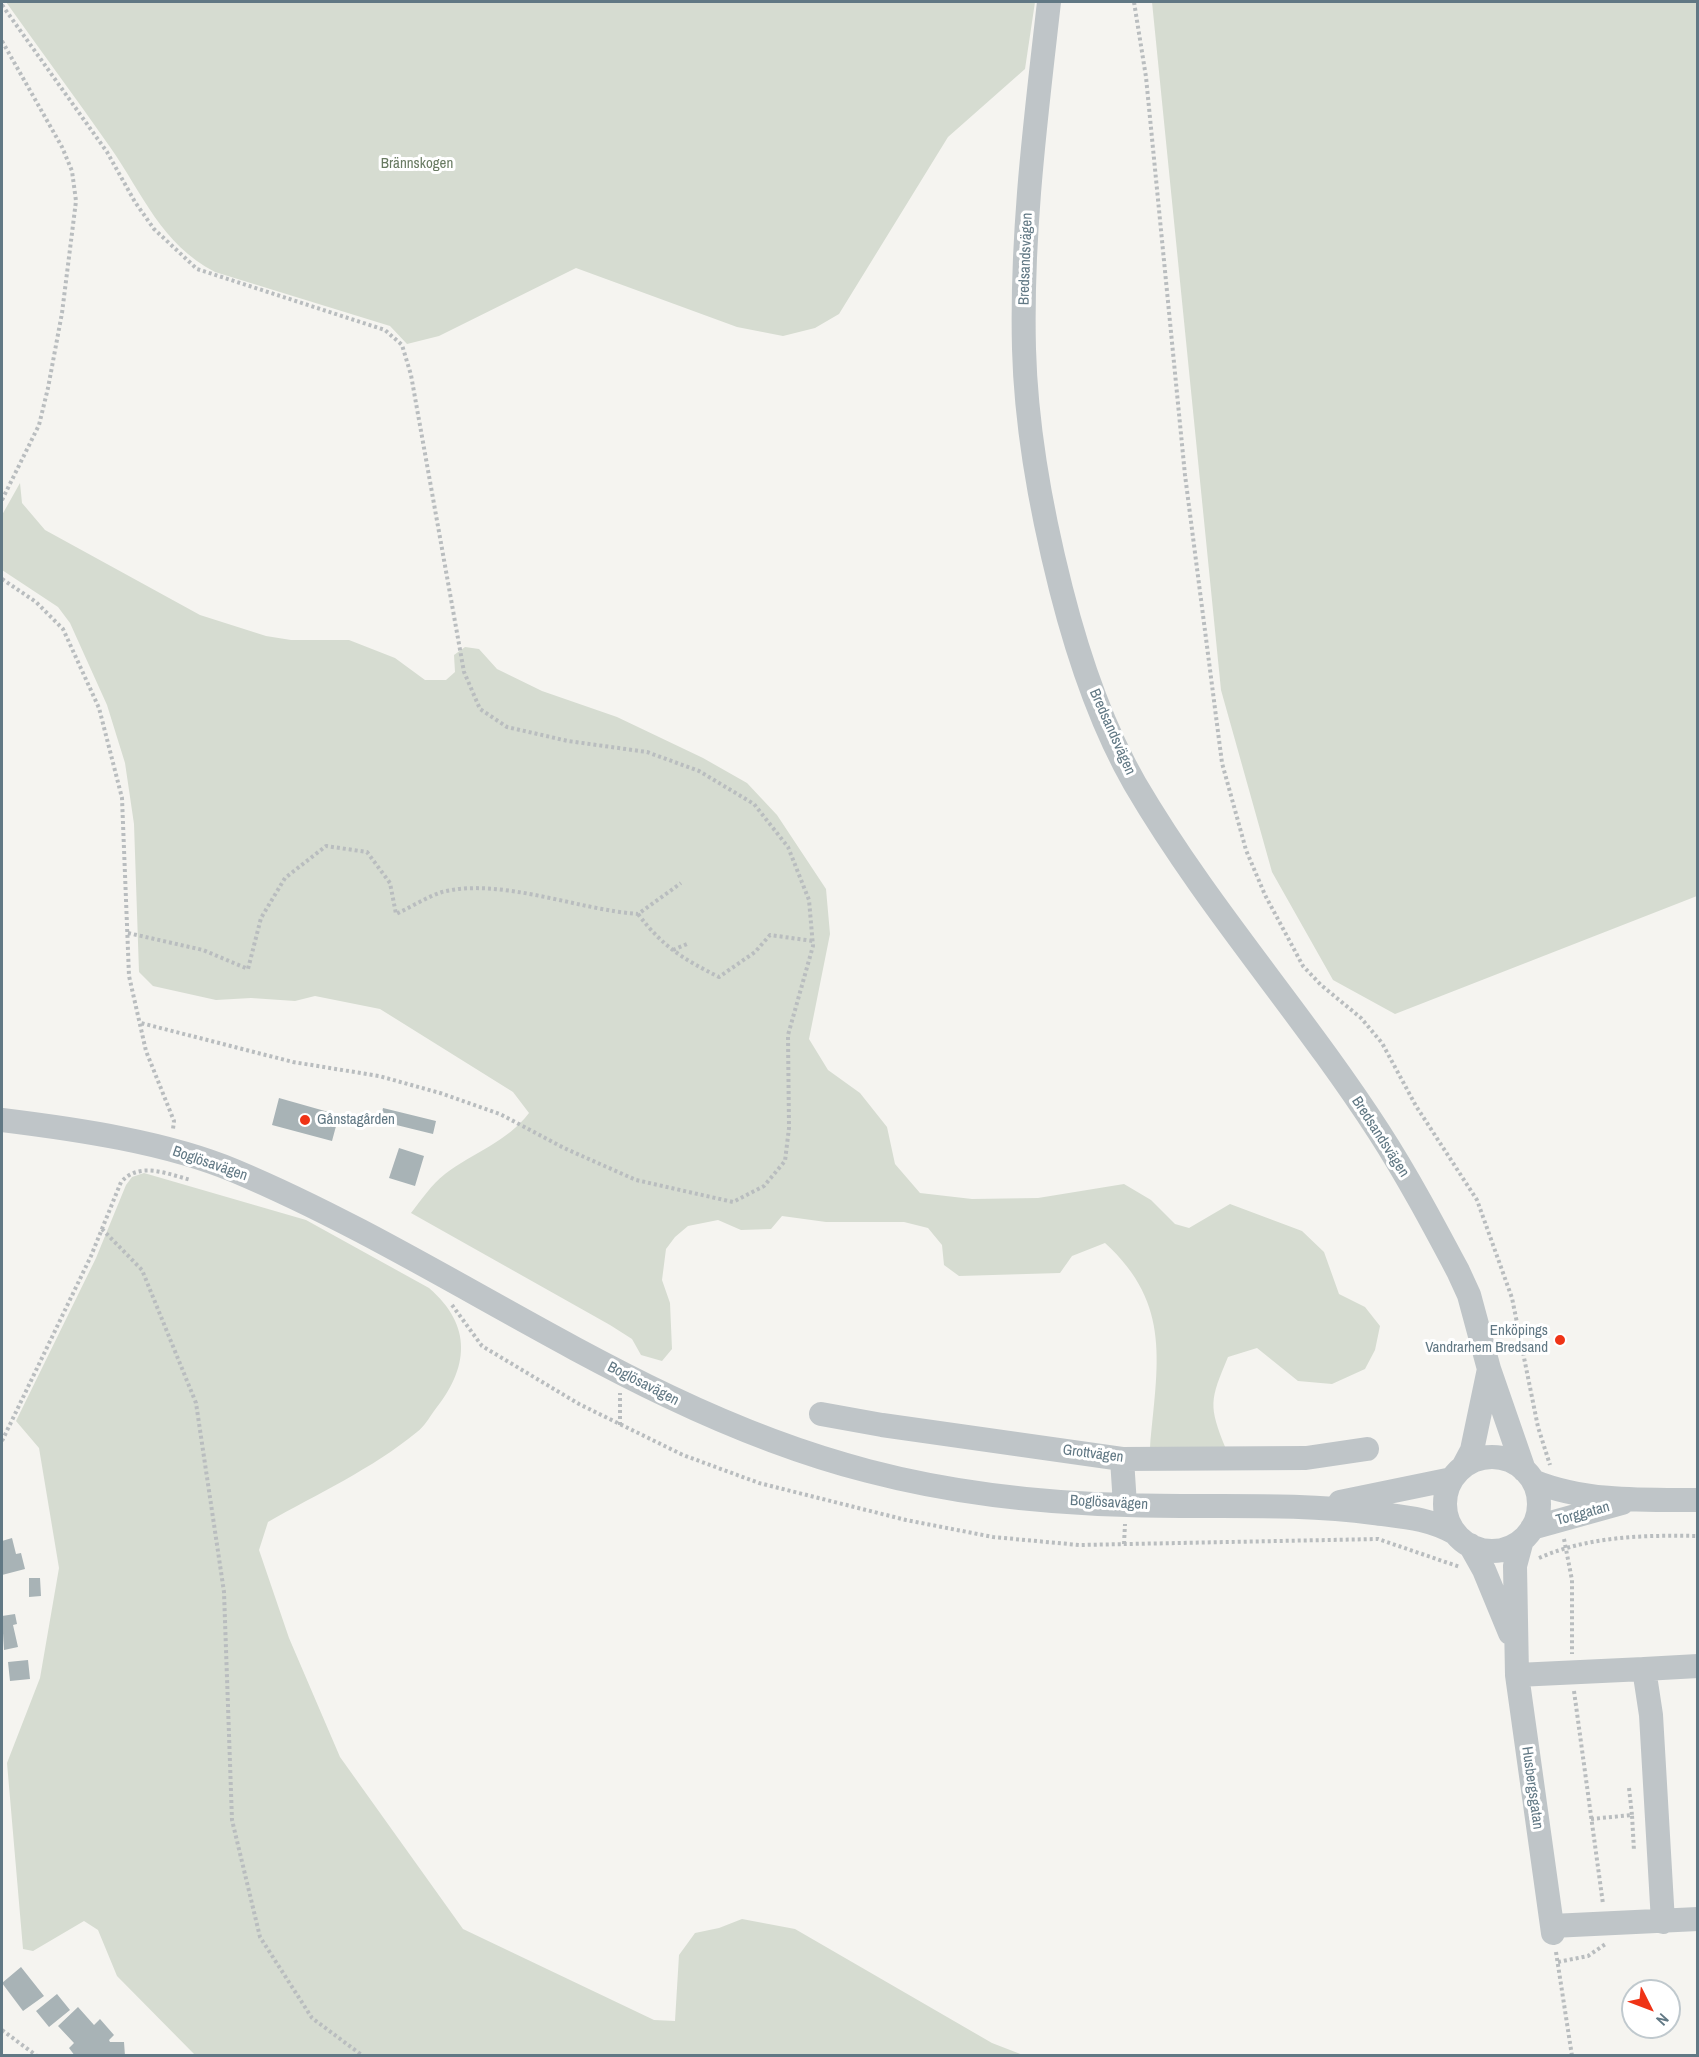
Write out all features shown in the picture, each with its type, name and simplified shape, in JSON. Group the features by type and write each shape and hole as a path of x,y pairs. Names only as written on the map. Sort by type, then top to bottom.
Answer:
{"street":[{"name":"Bredsandsvägen","path":"1048,2 1032,148 1024,262 1024,352 1046,528 1070,625 1097,707 1133,781 1202,888 1378,1131 1421,1201 1469,1295 1489,1369 1529,1475"},
{"name":"Boglösavägen","path":"2,1120 44,1125 169,1149 232,1170 345,1223 620,1374 703,1415 779,1444 866,1471 936,1486 1003,1496 1125,1505 1323,1506 1433,1521 1463,1539"},
{"path":"1463,1539 1447,1519 1446,1491 1472,1450 1489,1369"},
{"name":"Grottvägen","path":"821,1414 882,1425 1122,1459 1306,1458 1367,1449"},
{"name":"Torggatan","path":"1458,1473 1488,1457 1499,1456 1510,1459 1529,1475 1559,1490 1634,1500 1698,1500"},
{"path":"1122,1459 1125,1505"},
{"name":"Boglösavägen","path":"1323,1506 1458,1473"},
{"name":"Torggatan","path":"1527,1534 1539,1504 1539,1495 1529,1475"},
{"name":"Torggatan","path":"1463,1539 1483,1550 1499,1550 1561,1519 1634,1500"},
{"name":"Husbergsgatan","path":"1527,1534 1515,1566 1517,1675 1553,1929"},
{"name":"Husbergsgatan","path":"1463,1539 1484,1570 1515,1643"},
{"path":"1517,1675 1698,1666"},
{"path":"1644,1670 1651,1715 1663,1922"},
{"path":"1553,1929 1606,1923 1698,1919"}],"path":[{"path":"1134,2 1146,77 1185,475 1222,763 1233,806 1246,850 1265,895 1303,966 1321,985 1361,1018 1382,1044 1416,1107 1477,1200 1512,1298 1538,1427 1559,1490"},
{"path":"2,5 107,152 135,202 154,230 197,269 385,330 402,345 411,375 464,672 480,709 507,727 568,741 647,752 699,771 754,804 788,847 809,900 813,941 788,1035 789,1128 785,1161 764,1186 733,1202 636,1180 564,1148 500,1114 440,1093 379,1076 293,1062 141,1023"},
{"path":"2,41 62,147 72,171 76,201 62,313 39,425 2,500"},
{"path":"2,579 36,602 63,629 99,708 122,798 129,976 146,1051 174,1121 169,1149 159,1172"},
{"path":"128,933 203,950 248,969 261,918 285,878 326,846 367,852 390,883 396,914 442,892 487,888 609,912 639,914 681,883"},
{"path":"639,914 656,938 719,977 755,952 770,935 813,941"},
{"path":"673,950 687,944"},
{"path":"2,1441 102,1229 120,1182 129,1173 144,1169 196,1181"},
{"path":"102,1229 142,1270 196,1403 224,1592 232,1820 260,1937 312,2018 363,2055"},
{"path":"447,1298 482,1346 620,1425 620,1374"},
{"path":"1558,1962 1588,1956 1608,1941 1572,1671 1572,1580 1561,1519"},
{"path":"1565,1546 1660,1535 1698,1536"},
{"path":"1629,1788 1634,1851"},
{"path":"1591,1819 1632,1815"},
{"path":"1553,1929 1572,2055"},
{"path":"2,2030 37,2055"}],"green space":[{"name":"Brännskogen","path":"6,2 1035,2 1025,69 948,137 839,314 815,328 783,336 737,327 576,268 439,336 407,344 390,326 215,272 196,261 180,247 155,217 110,147"},
{"path":"1152,2 1697,2 1697,896 1395,1014 1333,980 1272,872 1221,690"},
{"path":"20,483 22,503 45,530 200,615 266,636 291,640 349,640 395,658 425,680 446,680 455,672 454,655 465,647 479,649 497,669 542,691 617,717 703,758 747,783 777,815 826,889 830,934 809,1039 828,1070 860,1093 887,1127 895,1164 920,1193 972,1199 1038,1198 1124,1184 1151,1200 1175,1224 1189,1228 1230,1204 1302,1231 1324,1252 1339,1294 1365,1307 1380,1326 1375,1350 1365,1369 1332,1384 1298,1381 1257,1348 1228,1357 1213,1403 1216,1422 1226,1449 1150,1448 1157,1363 1156,1338 1151,1313 1142,1290 1127,1266 1105,1243 1072,1256 1060,1273 959,1276 944,1265 942,1245 928,1228 904,1222 826,1222 782,1216 771,1229 741,1230 718,1220 688,1226 666,1249 662,1280 670,1303 672,1349 662,1361 641,1355 632,1339 610,1325 411,1213 440,1178 511,1132 529,1113 513,1092 380,1009 315,996 295,1001 251,998 216,1000 153,986 139,972 134,824 125,763 107,705 70,623 58,607 2,570 2,515"},
{"path":"144,1173 306,1220 429,1288 443,1302 453,1317 459,1332 461,1348 459,1363 446,1395 420,1430 382,1458 268,1522 259,1550 289,1638 340,1757 463,1929 654,2020 675,2021 679,1955 695,1933 719,1928 742,1919 795,1929 992,2043 1023,2055 195,2055 117,1976 98,1930 84,1921 33,1951 23,1949 7,1763 40,1678 59,1568 39,1448 16,1421 96,1258 126,1185 132,1177"}],"building":[{"name":"Gånstagården","path":"279,1098 339,1115 332,1141 272,1125"},
{"path":"383,1108 436,1121 433,1134 380,1121"},
{"path":"399,1148 424,1156 415,1186 389,1178"},
{"path":"12,1538 16,1554 21,1553 25,1569 2,1575 2,1541"},
{"path":"29,1578 40,1578 41,1596 29,1597"},
{"path":"15,1614 17,1624 13,1625 18,1647 4,1650 2,1616"},
{"path":"28,1660 30,1679 10,1681 8,1662"},
{"path":"21,1967 44,1996 23,2011 2,1983"},
{"path":"57,1994 70,2010 49,2027 36,2011"},
{"path":"78,2007 94,2025 100,2019 114,2035 109,2040 110,2042 124,2042 125,2056 75,2056 69,2048 74,2043 58,2026"}],"place":[{"name":"Gånstagården","path":"305,1120"},
{"name":"Enköpings Vandrarhem Bredsand","path":"1560,1340"}]}
